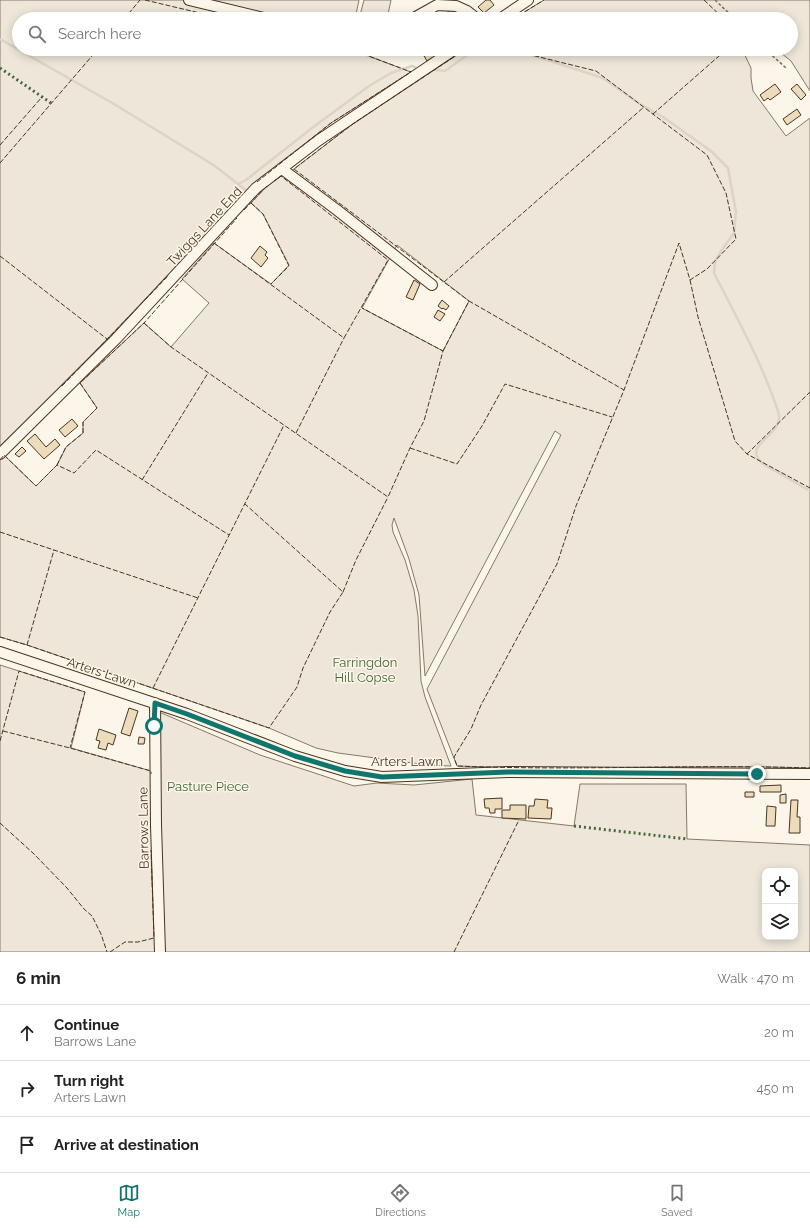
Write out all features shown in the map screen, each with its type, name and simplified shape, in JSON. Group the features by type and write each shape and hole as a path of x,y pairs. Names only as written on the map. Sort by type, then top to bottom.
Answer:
{"street":[{"path":"189,0 239,12"},
{"path":"510,12 528,0"},
{"path":"424,12 437,5 456,6 469,12"},
{"name":"Twiggs Lane End","path":"0,454 116,339 256,188 319,140 445,56"},
{"path":"282,169 337,210 432,285"},
{"name":"Arters Lawn","path":"0,652 187,714 295,756 345,771 382,777 508,772 810,774"},
{"name":"Barrows Lane","path":"155,703 156,825 160,952"}],"path":[{"path":"715,0 728,12"},
{"path":"773,56 786,68"}],"green space":[{"path":"0,0 359,0 356,12 12,12 12,56 369,56 411,72 331,123 259,180 0,448"},
{"path":"364,0 391,0 388,12 361,12"},
{"path":"544,0 810,0 810,91 791,61 785,56 798,56 798,12 524,12"},
{"name":"Farringdon Hill Copse","path":"455,56 745,56 751,68 753,91 786,136 810,118 810,768 545,768 457,766 427,689 561,435 555,431 425,676 419,595 409,559 394,518 392,525 393,532 405,560 414,590 418,616 421,681 425,697 451,766 428,765 338,753 316,748 269,728 0,637 0,460 4,455 36,486 57,465 66,447 83,433 83,422 97,408 80,383 144,323 171,347 209,303 182,279 214,243 271,284 289,265 263,214 251,203 266,187 294,169 354,123","holes":["397,245 469,301 443,351 362,308"]},
{"path":"0,665 85,692 71,748 151,771 152,880 156,952 0,952"},
{"name":"Pasture Piece","path":"159,712 260,755 354,786 377,783 414,785 472,779 476,815 574,826 580,784 686,784 687,839 810,845 810,952 165,952 161,891"}],"building":[{"path":"486,0 490,0 494,5 485,12 483,12 478,7"},
{"path":"424,56 435,56 427,61"},
{"path":"775,84 781,92 770,100 768,98 764,101 760,95"},
{"path":"797,84 806,95 801,100 791,89"},
{"path":"797,109 801,115 787,125 783,119"},
{"path":"260,246 267,252 265,255 268,258 261,267 251,258"},
{"path":"414,280 420,284 413,300 406,297"},
{"path":"442,300 449,306 446,310 438,306"},
{"path":"438,310 445,314 440,321 434,317"},
{"path":"72,419 78,426 65,437 59,430"},
{"path":"35,434 46,447 55,439 60,445 44,459 27,441"},
{"path":"22,447 26,451 19,457 15,454"},
{"path":"129,708 138,711 130,736 121,733"},
{"path":"99,729 116,735 113,745 108,743 106,750 98,748 100,741 96,740"},
{"path":"139,737 145,738 144,744 138,744"},
{"path":"781,785 781,792 760,792 760,786"},
{"path":"745,792 754,792 754,797 745,797"},
{"path":"786,794 786,803 780,803 780,795"},
{"path":"502,798 502,809 495,809 495,813 490,813 489,808 485,808 484,799"},
{"path":"535,799 548,800 547,808 552,808 551,819 528,818 529,806 534,806"},
{"path":"791,800 798,800 797,817 800,817 800,833 789,833"},
{"path":"510,805 526,805 526,819 502,818 502,810 510,810"},
{"path":"767,806 776,807 775,826 766,826"}],"waterway":[{"path":"0,39 12,46"},
{"path":"30,56 114,104 215,166 248,192"},
{"path":"436,70 445,71 466,56"},
{"path":"535,56 603,78 640,104 663,117 711,151 728,168 736,212 734,233 715,262 714,273 757,358 772,393 778,411 779,420 776,427 756,450 757,457 763,464 810,491"},
{"path":"238,184 246,180 312,128 369,86 391,73 412,66 415,67"}],"hedge":[{"path":"0,68 51,103"},
{"path":"574,826 687,839"}],"fence":[{"path":"130,12 140,0"},
{"path":"145,0 196,12"},
{"path":"524,12 544,0"},
{"path":"704,0 717,12"},
{"path":"0,163 92,56"},
{"path":"369,56 411,72"},
{"path":"455,56 354,123 294,169 469,301"},
{"path":"535,56 596,71 707,155 726,193 736,239 707,269 690,280 679,243 624,390 576,506 557,564 481,705 471,729 454,757 457,766 545,768 810,768"},
{"path":"653,114 719,56"},
{"path":"257,182 331,123 411,72"},
{"path":"0,145 42,97"},
{"path":"444,282 644,107"},
{"path":"214,243 344,338 388,260 281,176 274,181"},
{"path":"244,210 267,186"},
{"path":"251,203 263,214 289,266 271,284"},
{"path":"57,465 66,447 83,433 83,422 97,408 80,383 144,323 237,218"},
{"path":"0,256 107,339"},
{"path":"62,386 169,275"},
{"path":"690,280 698,317 735,441 747,454 810,488"},
{"path":"443,351 469,301 624,390"},
{"path":"144,323 171,347 388,497 424,421 443,351 362,308"},
{"path":"296,433 344,338"},
{"path":"142,480 208,373"},
{"path":"410,448 457,464 482,426 505,384 612,417"},
{"path":"747,454 810,392"},
{"path":"153,688 284,425"},
{"path":"0,460 4,455 36,486 57,465 74,473 96,450 229,535"},
{"path":"343,592 356,560 388,497"},
{"path":"27,645 269,728 297,687 303,668 330,612 343,592 245,504"},
{"path":"0,532 198,598"},
{"path":"0,637 27,645 54,550"},
{"path":"0,741 19,671 85,692 70,748"},
{"path":"3,731 151,771 151,774"},
{"path":"454,952 519,820"},
{"path":"0,823 34,854 92,916 101,934 107,952"},
{"path":"110,952 125,942 138,942 154,938 151,850"}],"route":[{"path":"154,726 155,703 295,756 345,771 382,777 508,772 757,774"}]}
